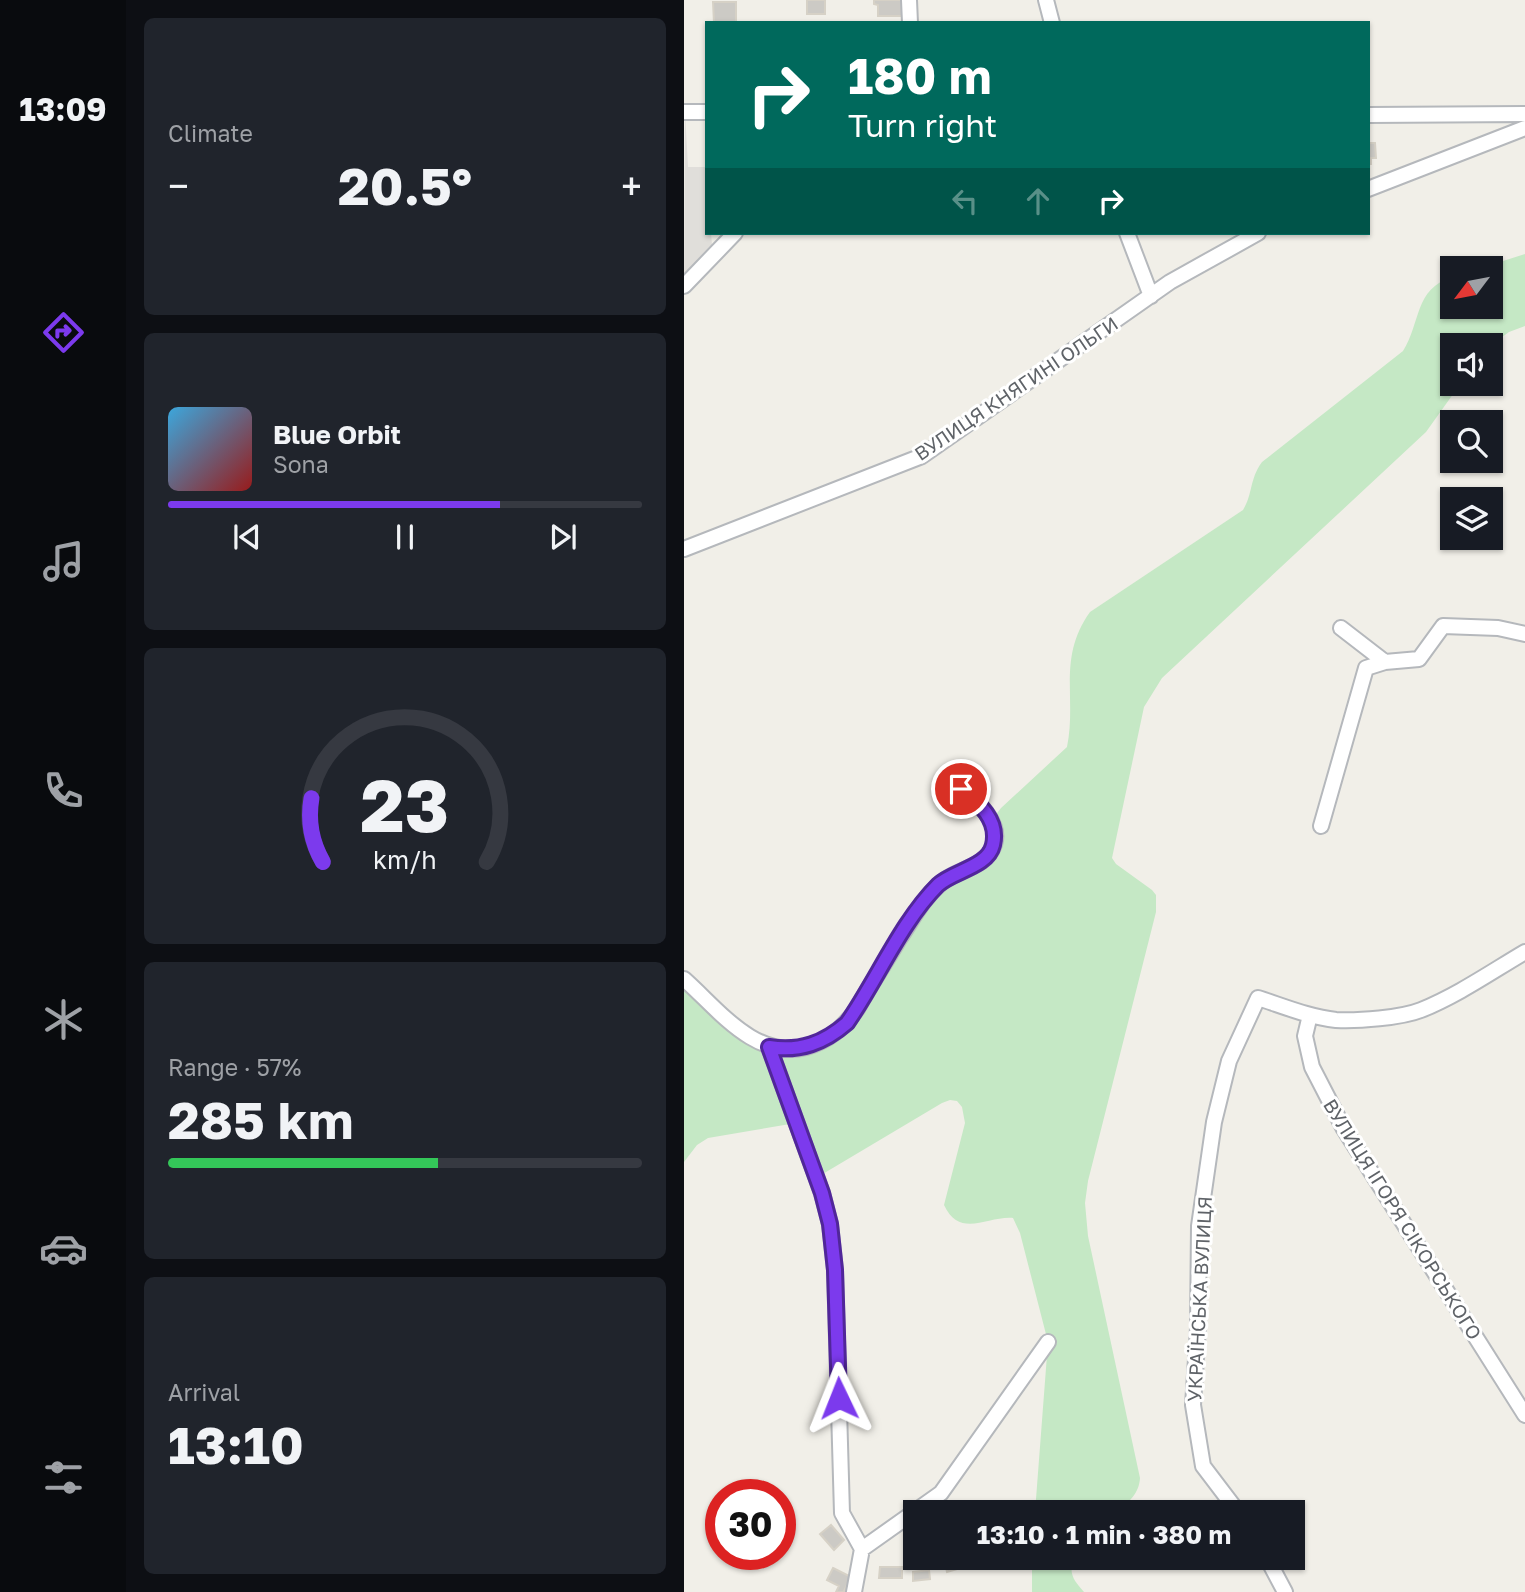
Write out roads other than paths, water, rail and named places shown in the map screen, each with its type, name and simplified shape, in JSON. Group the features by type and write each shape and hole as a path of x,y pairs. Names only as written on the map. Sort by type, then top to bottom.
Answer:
{"street":[{"path":"909,0 910,21"},
{"path":"1046,0 1051,21"},
{"path":"684,112 705,112"},
{"path":"1370,115 1525,114"},
{"path":"1370,188 1525,128"},
{"path":"684,286 733,235"},
{"path":"1128,235 1151,296"},
{"name":"ВУЛИЦЯ КНЯГИНІ ОЛЬГИ","path":"684,549 922,456 1194,267 1254,235"},
{"path":"1321,826 1366,668 1419,659 1443,626 1498,628 1525,634"},
{"path":"1341,628 1385,663"},
{"path":"684,979 753,1040 782,1049 805,1047 823,1041 840,1029 857,1009 923,902 941,882 979,862 991,852 994,843 991,821 986,811 961,789"},
{"path":"1310,1015 1336,1020 1367,1020 1419,1011 1525,952"},
{"name":"УКРАЇНСЬКА ВУЛИЦЯ","path":"1229,1500 1203,1466 1193,1405 1198,1328 1199,1226 1214,1122 1229,1061 1258,998 1310,1015"},
{"name":"ВУЛИЦЯ ІГОРЯ СІКОРСЬКОГО","path":"1310,1015 1305,1036 1312,1067 1344,1129 1525,1415"},
{"path":"769,1047 822,1193 830,1224 835,1270 842,1513 862,1549 854,1592"},
{"path":"862,1549 941,1493 1048,1342"},
{"path":"1273,1570 1285,1592"}]}
